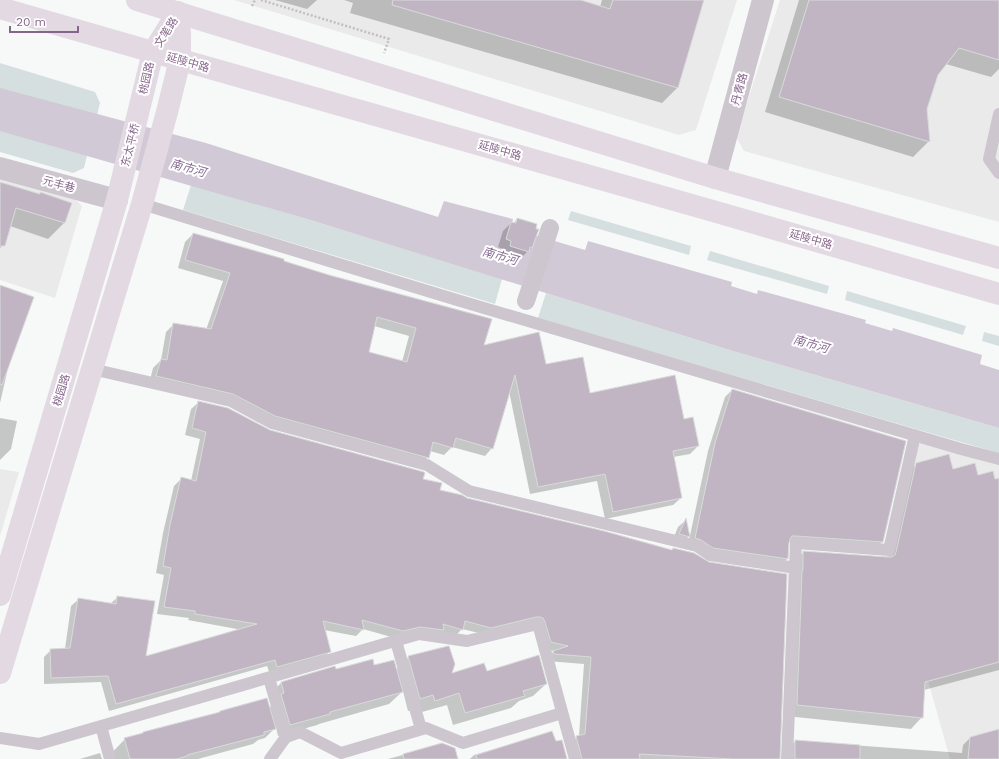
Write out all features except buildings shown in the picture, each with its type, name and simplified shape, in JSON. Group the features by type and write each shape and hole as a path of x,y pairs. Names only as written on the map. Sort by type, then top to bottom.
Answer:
{"main road":[{"path":"137,0 715,178 999,258"},
{"name":"延陵中路","path":"0,8 713,210 999,294"},
{"path":"0,673 143,198 167,112 180,60 178,12"},
{"name":"文笔路","path":"153,52 178,12"},
{"name":"桃园路","path":"140,104 153,52"},
{"name":"东太平桥","path":"119,193 140,104"},
{"name":"桃园路","path":"0,595 119,193"}],"street":[{"name":"丹青路","path":"715,178 763,0"},
{"name":"元丰巷","path":"0,168 119,193"},
{"path":"526,301 550,228"}],"lane":[{"path":"999,114 989,159 999,173"},
{"path":"143,198 450,298 999,459"},
{"path":"92,369 231,401 272,424 427,465 470,491 697,546 710,555 796,568"},
{"path":"787,759 796,543 889,550 915,435"},
{"path":"0,738 38,744 420,634 468,641 538,624 575,759"},
{"path":"396,641 421,729"},
{"path":"268,678 286,736"},
{"path":"270,759 286,736 300,732 341,753 426,728 463,743 562,713"},
{"path":"101,726 110,759"}],"path":[{"path":"252,6 255,0"},
{"path":"261,0 388,39 384,54"}],"shaded area":[{"path":"234,0 737,0 696,130 679,135"},
{"path":"780,0 999,0 999,222 744,151 736,137"},
{"path":"0,63 95,92 100,103 84,168 73,173 0,152"},
{"path":"0,177 74,198 82,206 55,298 0,280"},
{"path":"191,185 502,279 495,304 183,210"},
{"path":"571,211 691,246 689,255 568,220"},
{"path":"710,251 829,286 827,294 707,260"},
{"path":"847,291 966,326 963,335 845,300"},
{"path":"546,293 736,352 999,428 999,453 538,318"},
{"path":"984,332 999,336 999,346 982,341"},
{"path":"918,440 999,464 999,759 950,759 893,556"},
{"path":"0,469 19,472 0,536"}],"water":[{"name":"南市河","path":"0,88 206,143 438,217 444,201 513,219 511,228 585,250 588,241 732,282 731,286 757,294 758,290 866,320 865,323 892,331 893,328 982,355 980,364 999,370 999,428 736,352 307,219 0,131"}]}
